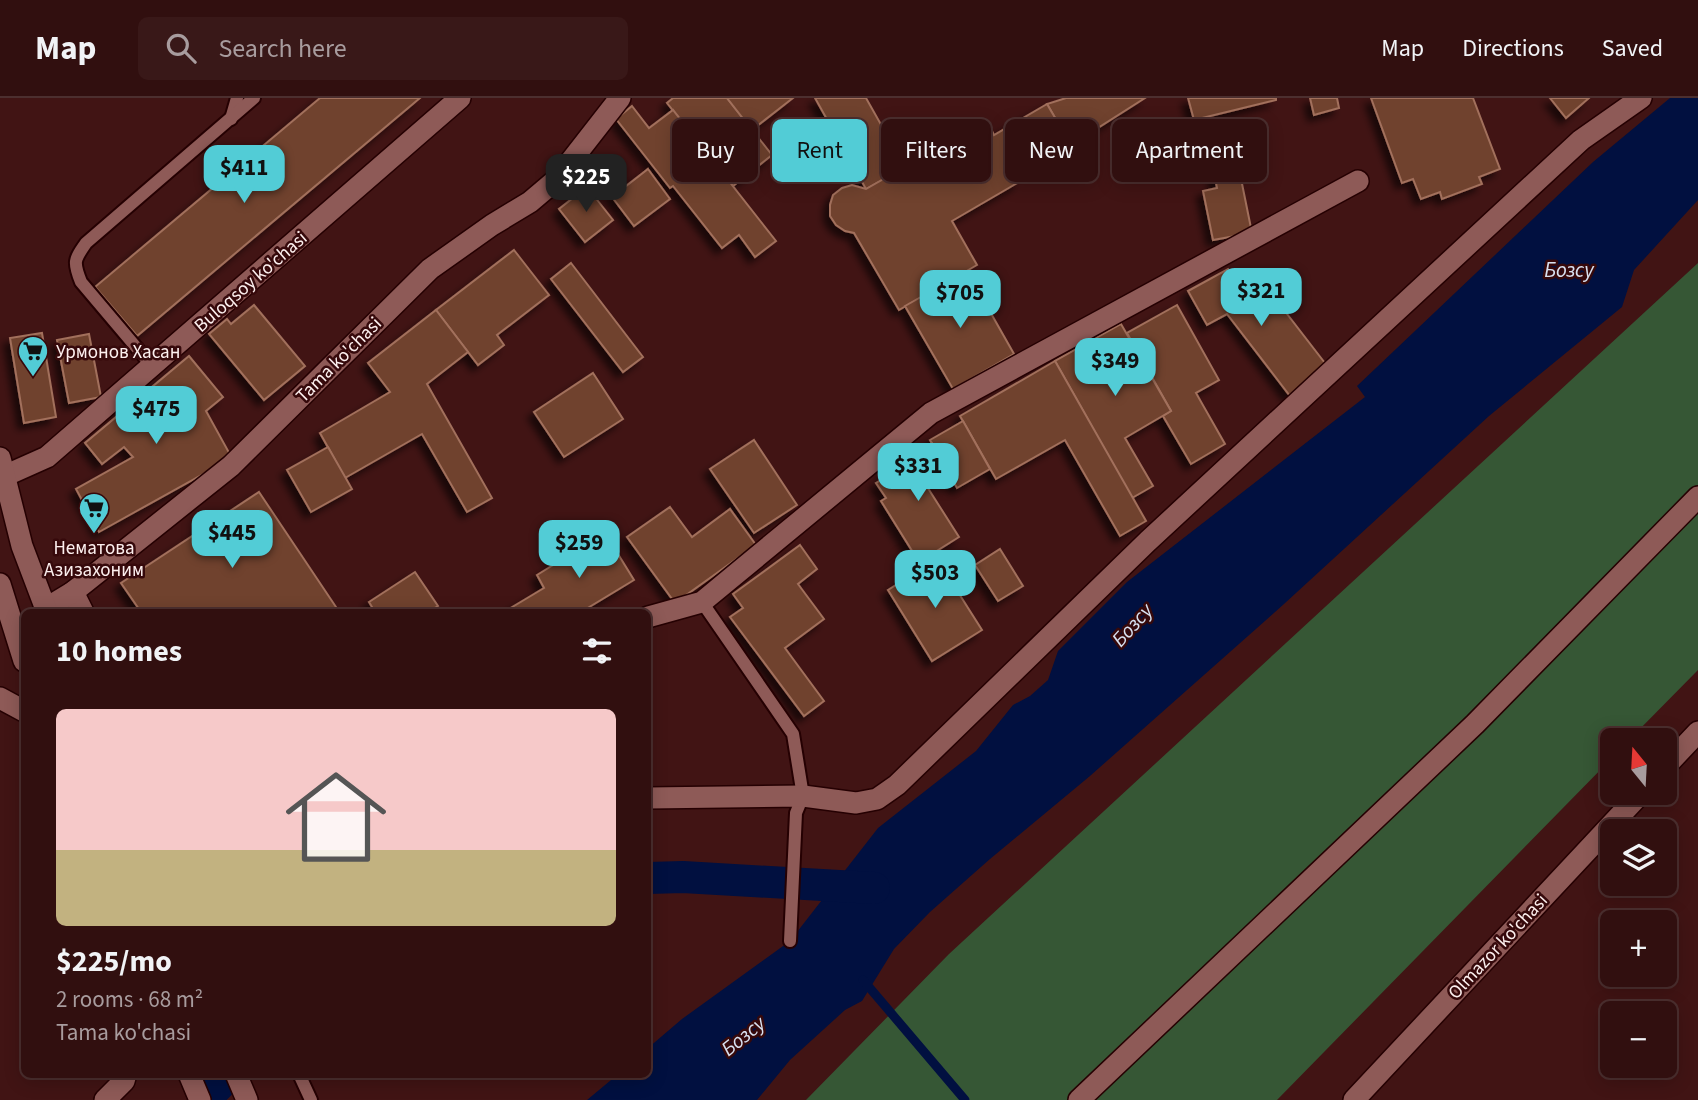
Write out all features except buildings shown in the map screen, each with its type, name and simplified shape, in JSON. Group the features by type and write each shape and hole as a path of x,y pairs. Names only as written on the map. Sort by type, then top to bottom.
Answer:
{"street":[{"name":"Buloqsoy ko'chasi","path":"1,471 47,457 460,98"},
{"name":"Tama ko'chasi","path":"47,609 73,592 230,466 430,269 530,202 556,180 620,98"},
{"path":"651,798 799,804 856,803 877,799 897,785 1148,541 1571,149 1641,98"},
{"path":"651,616 702,602 931,414 1357,181"},
{"path":"1,471 43,609"},
{"path":"1079,1100 1475,724 1698,497"},
{"path":"0,584 21,653"},
{"path":"73,592 82,609"},
{"path":"0,698 21,709"},
{"path":"1677,754 1698,732"},
{"name":"Olmazor ko'chasi","path":"1353,1100 1631,805"},
{"path":"105,1100 125,1078"},
{"path":"190,1078 200,1100"},
{"path":"238,1078 247,1100"}],"lane":[{"path":"231,119 237,98"},
{"path":"152,366 81,282 75,258 86,243 254,98"},
{"path":"702,602 793,734 799,804 790,941"},
{"path":"301,1078 311,1100"}],"green space":[{"path":"1698,263 1698,670 1641,728 1600,728 1600,770 1277,1100 806,1100 949,954"}],"water":[{"name":"Бозсу","path":"1670,98 1698,98 1698,200 1634,270 1622,307 1489,416 1284,604 1090,776 930,912 894,949 862,1001 845,1010 790,1060 757,1100 587,1100 613,1078 651,1078 651,1045 682,1019 790,941 878,828 976,751 1013,705 1030,696 1048,680 1058,651 1127,582 1365,397 1357,386 1593,162"}],"waterway":[{"path":"651,878 683,877 874,888"},
{"path":"863,980 965,1100"},
{"path":"204,1100 226,1078"}],"place":[{"name":"Урмонов Хасан","path":"33,378"},
{"name":"Нематова Азизахоним","path":"94,535"}]}
